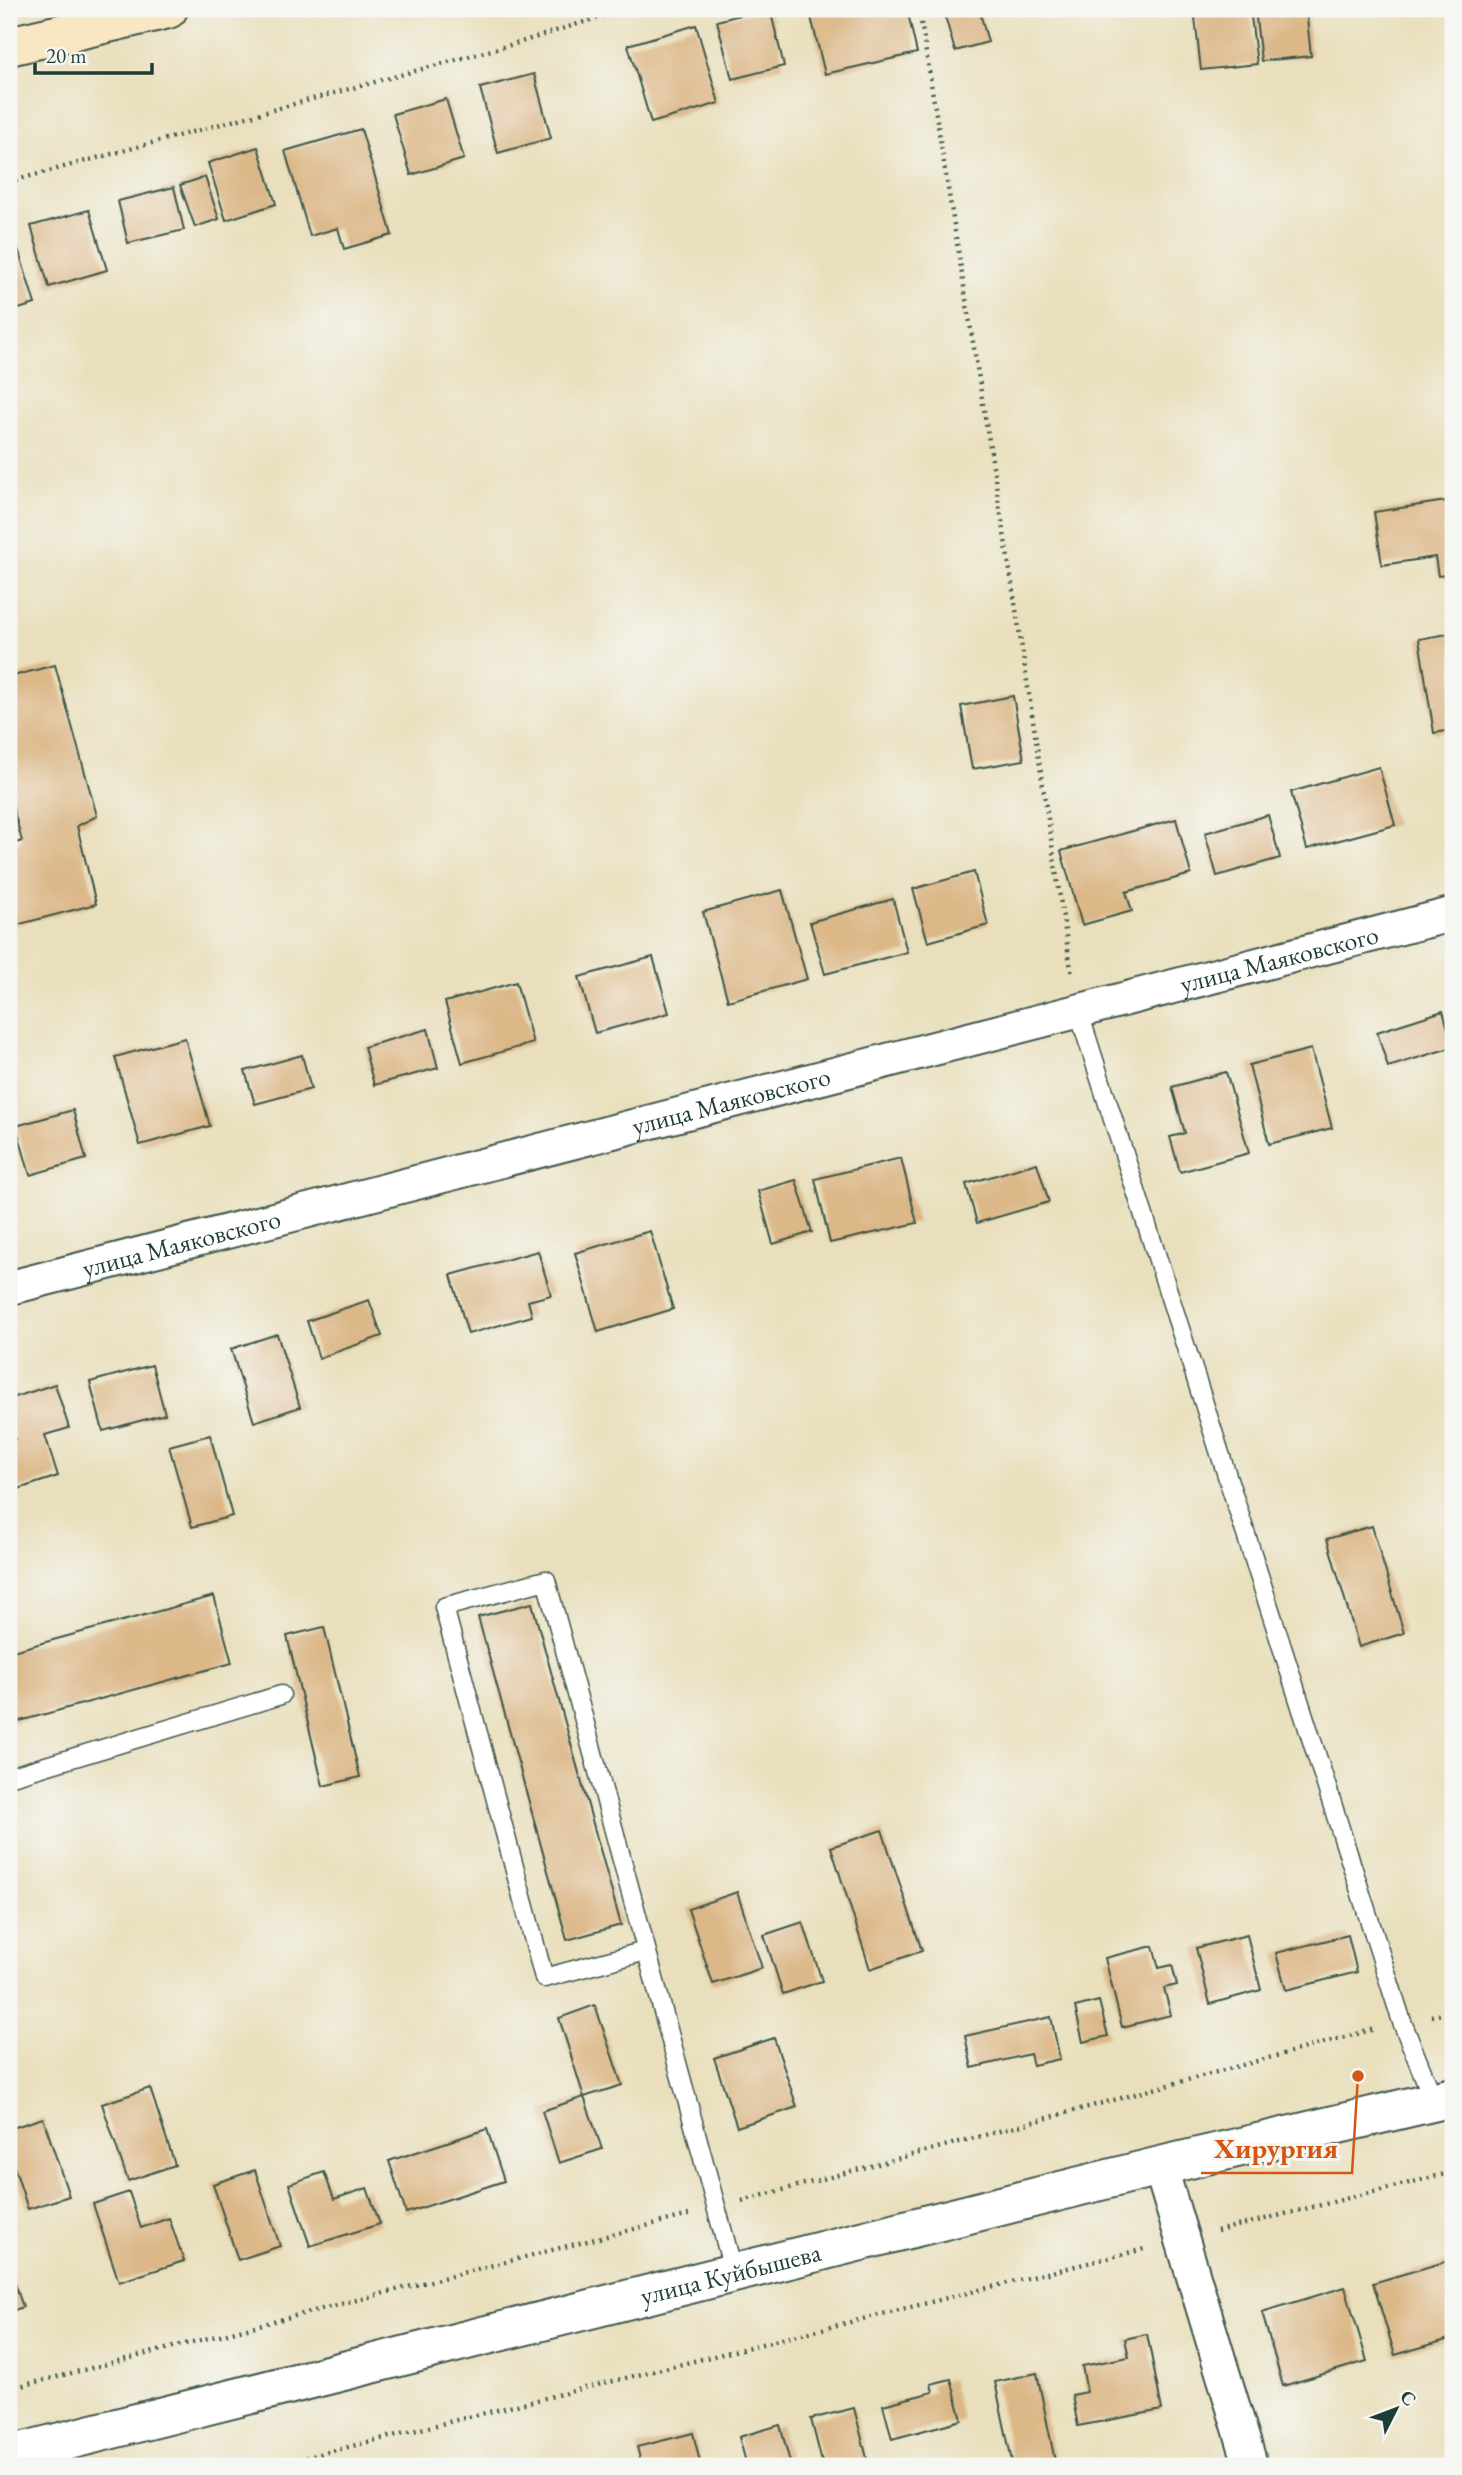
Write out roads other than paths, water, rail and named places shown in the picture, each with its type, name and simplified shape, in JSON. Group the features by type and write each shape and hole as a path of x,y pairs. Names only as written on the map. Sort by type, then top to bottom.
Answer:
{"main road":[{"path":"9,46 168,9"}],"street":[{"name":"улица Маяковского","path":"9,1288 1453,914"},
{"name":"улица Куйбышева","path":"9,2455 1160,2166 1444,2099"},
{"path":"1160,2166 1251,2466"}],"lane":[{"path":"1078,1010 1402,2022 1444,2099"},
{"path":"646,1951 544,1978 444,1607 546,1580 734,2273"},
{"path":"9,1777 281,1695"}],"place":[{"name":"Хирургия","path":"1358,2076"}]}
